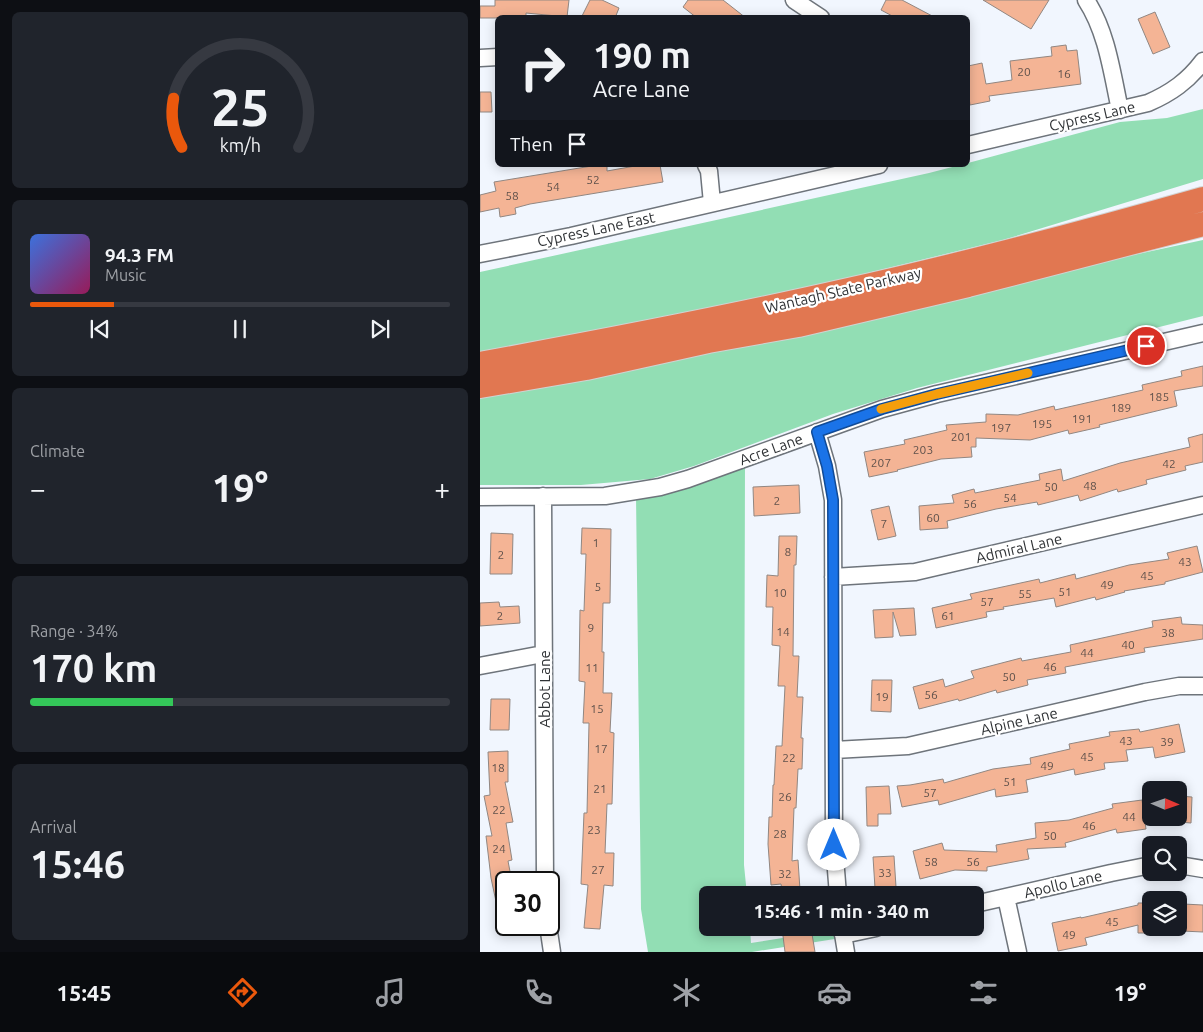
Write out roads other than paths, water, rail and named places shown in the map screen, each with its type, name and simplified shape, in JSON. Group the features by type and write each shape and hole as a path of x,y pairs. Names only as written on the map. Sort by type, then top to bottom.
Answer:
{"highway":[{"name":"Wantagh State Parkway","path":"480,364 614,339 840,292 1047,242 1203,200"},
{"name":"Wantagh State Parkway","path":"480,386 586,368 708,341 798,325 968,285 1203,224"}],"street":[{"path":"794,0 816,15"},
{"path":"1086,0 1097,21 1106,46 1120,110"},
{"path":"480,58 495,56"},
{"name":"Cypress Lane","path":"970,145 1148,103 1178,88 1193,75 1203,61"},
{"path":"707,167 712,203 870,167"},
{"name":"Cypress Lane East","path":"480,254 571,236 712,203"},
{"name":"Acre Lane","path":"480,496 605,496 660,487 688,479 882,409 937,394 1203,333"},
{"path":"817,432 827,466 833,500 834,845 837,886"},
{"name":"Abbot Lane","path":"543,496 545,871"},
{"name":"Admiral Lane","path":"833,577 915,572 1203,506"},
{"path":"480,666 544,654"},
{"name":"Alpine Lane","path":"834,750 908,746 1145,692 1179,686 1203,686"},
{"name":"Apollo Lane","path":"984,902 1142,867"},
{"path":"1187,867 1203,870"},
{"path":"1006,897 1018,952"},
{"path":"550,936 552,952"},
{"path":"844,936 846,952"}]}
